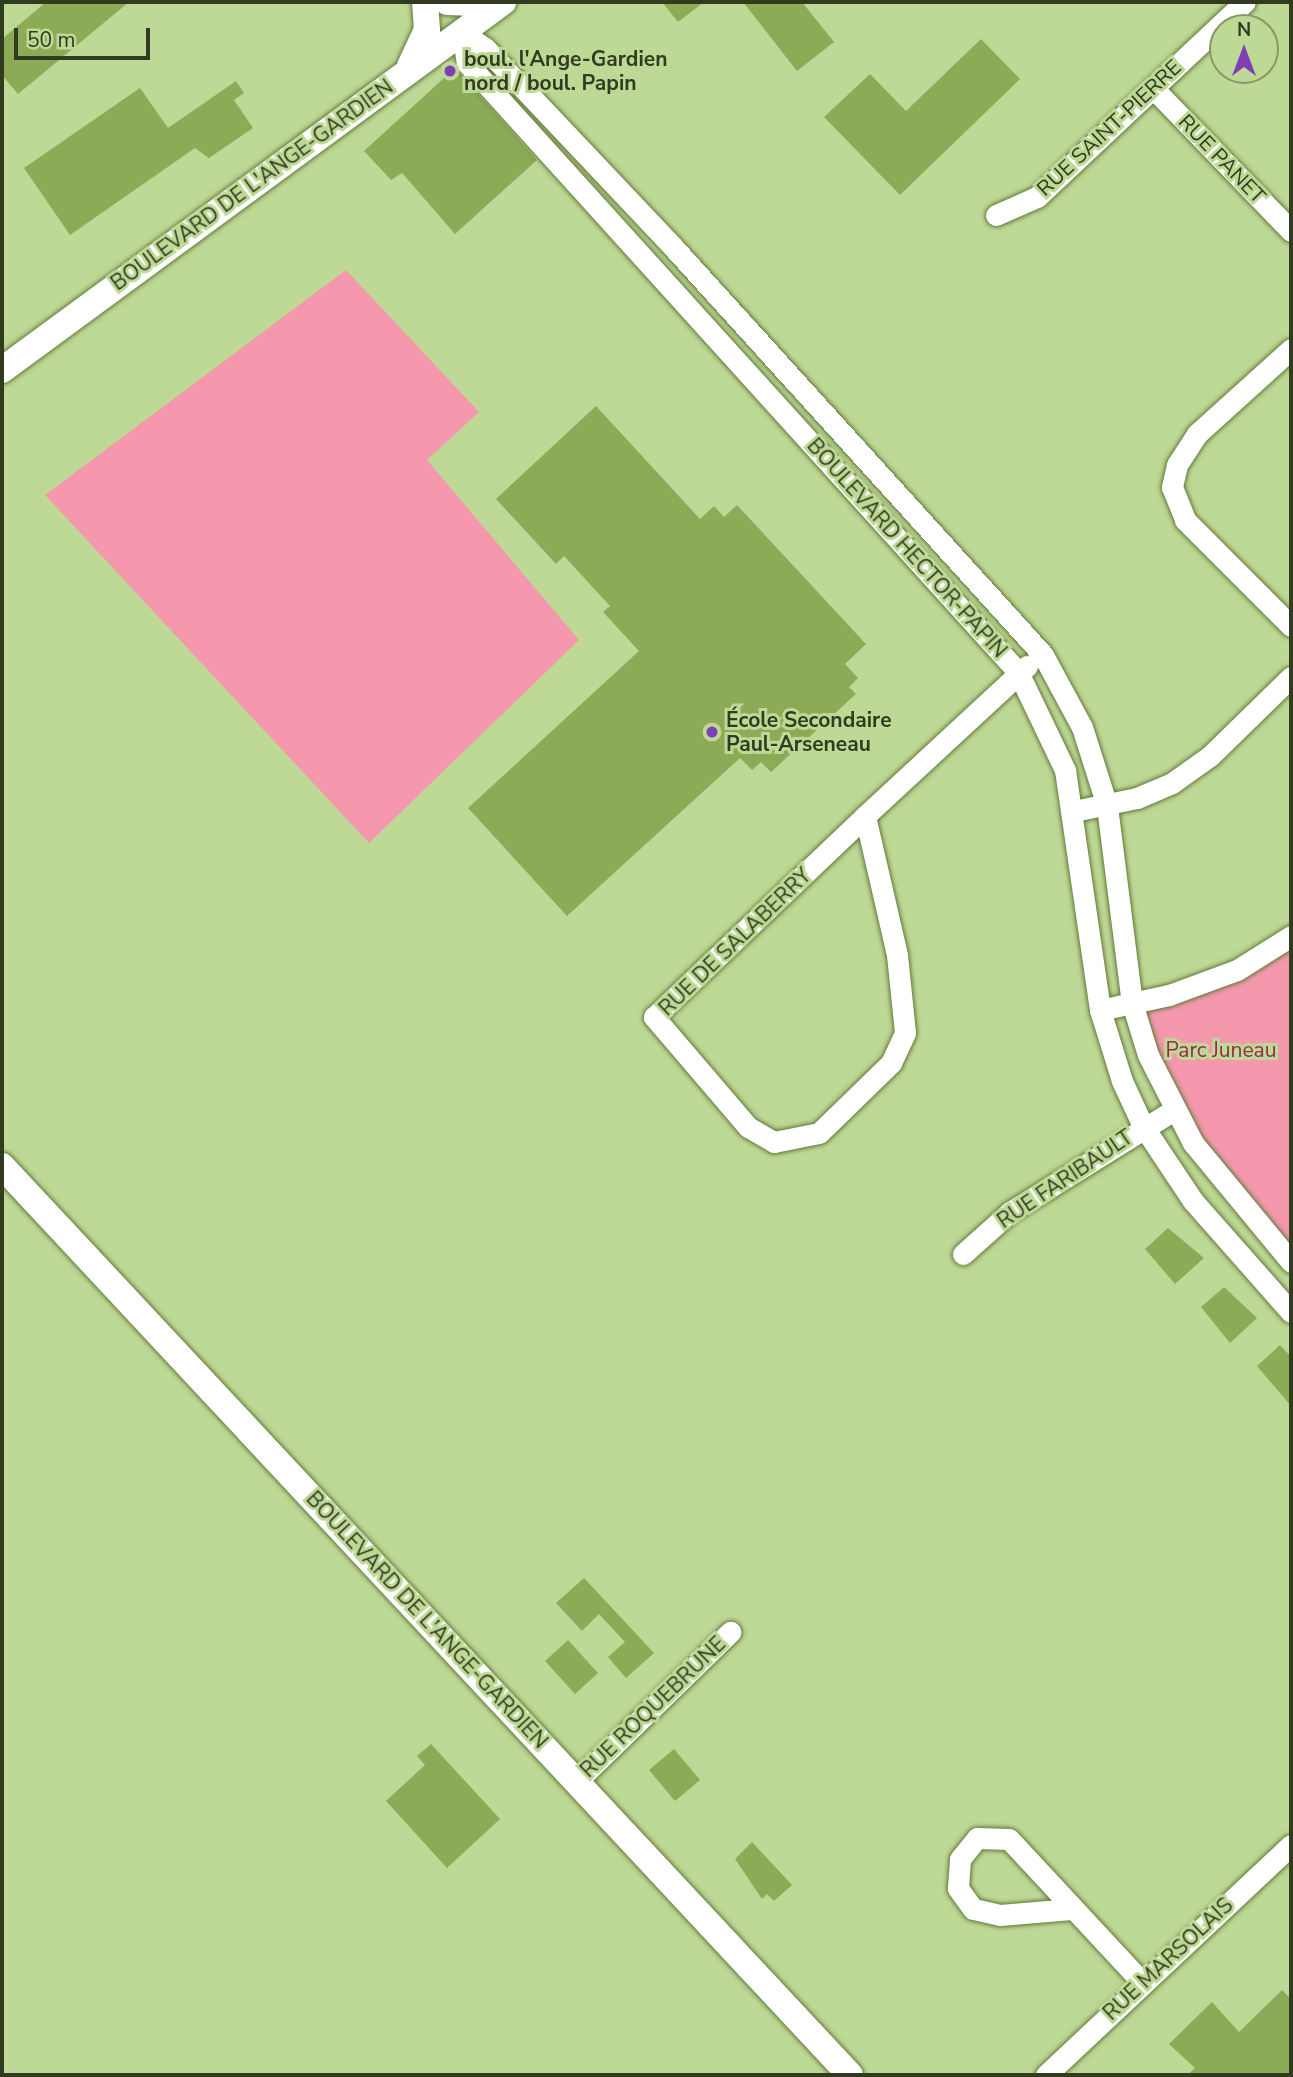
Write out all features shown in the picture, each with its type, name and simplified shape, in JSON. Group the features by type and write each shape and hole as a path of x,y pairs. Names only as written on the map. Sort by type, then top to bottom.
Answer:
{"main road":[{"path":"407,72 427,30 425,2"},
{"name":"BOULEVARD HECTOR-PAPIN","path":"433,2 462,32"},
{"path":"447,2 477,8 502,3"},
{"name":"BOULEVARD DE L'ANGE-GARDIEN","path":"2,370 502,3"},
{"name":"BOULEVARD DE L'ANGE-GARDIEN","path":"2,1166 849,2075"}],"street":[{"name":"RUE SAINT-PIERRE","path":"996,215 1037,198 1245,2"},
{"name":"BOULEVARD HECTOR-PAPIN","path":"462,32 485,48 674,248 1043,655 1082,727 1107,806 1132,1003 1172,1111 1228,1191 1291,1262"},
{"name":"BOULEVARD HECTOR-PAPIN","path":"462,32 467,63 650,271 1018,672 1052,731 1074,811 1100,1010 1143,1126 1193,1200 1291,1311"},
{"name":"RUE PANET","path":"1153,88 1291,231"},
{"path":"650,271 674,248"},
{"path":"1291,349 1197,434 1177,466 1172,487 1185,520 1291,626"},
{"name":"RUE DE SALABERRY","path":"864,816 897,955 905,1034 891,1063 819,1132 774,1142 748,1127 654,1017 864,816 1018,672 1043,655"},
{"path":"1074,811 1107,806 1172,783 1201,763 1291,677"},
{"path":"1100,1010 1132,1003 1237,970 1291,936"},
{"name":"RUE FARIBAULT","path":"963,1254 1010,1212 1143,1126 1172,1111"},
{"name":"RUE ROQUEBRUNE","path":"577,1781 730,1632"},
{"path":"1070,1909 1000,1915 974,1909 958,1888 960,1859 977,1838 1009,1839 1070,1909 1142,1982"},
{"name":"RUE MARSOLAIS","path":"1046,2075 1142,1982 1288,1854"}],"green space":[{"path":"346,270 479,412 427,460 579,640 369,843 45,495"},
{"name":"Parc Juneau","path":"1291,936 1291,1262 1213,1172 1132,1003"}],"building":[{"path":"46,2 129,2 18,94 2,75 2,39"},
{"path":"662,2 704,2 678,22"},
{"path":"743,2 802,2 834,42 797,71"},
{"path":"981,39 1020,79 900,195 824,117 870,74 906,111"},
{"path":"455,68 537,160 455,234 402,173 391,180 364,151"},
{"path":"236,81 244,93 234,100 253,128 209,158 195,148 70,235 24,168 140,88 168,128"},
{"path":"596,406 700,519 714,506 724,517 737,505 866,644 845,664 858,678 849,687 856,694 771,772 761,762 752,770 740,758 567,916 468,808 639,651 603,612 610,606 564,556 556,564 496,499"},
{"path":"1168,1228 1204,1258 1175,1284 1145,1249"},
{"path":"1224,1287 1257,1318 1230,1343 1201,1307"},
{"path":"1280,1345 1291,1357 1291,1406 1257,1366"},
{"path":"584,1578 654,1653 626,1678 608,1657 625,1642 599,1614 582,1631 556,1603"},
{"path":"568,1640 598,1673 575,1694 545,1661"},
{"path":"431,1744 500,1819 447,1868 386,1801 425,1765 417,1756"},
{"path":"674,1749 700,1780 675,1801 649,1770"},
{"path":"752,1842 792,1885 774,1901 767,1894 762,1899 735,1859"},
{"path":"1282,1990 1291,1999 1291,2075 1187,2075 1195,2068 1169,2044 1212,2002 1239,2032"}],"place":[{"name":"boul. l'Ange-Gardien nord / boul. Papin","path":"450,71"},
{"name":"École Secondaire Paul-Arseneau","path":"712,732"}]}
